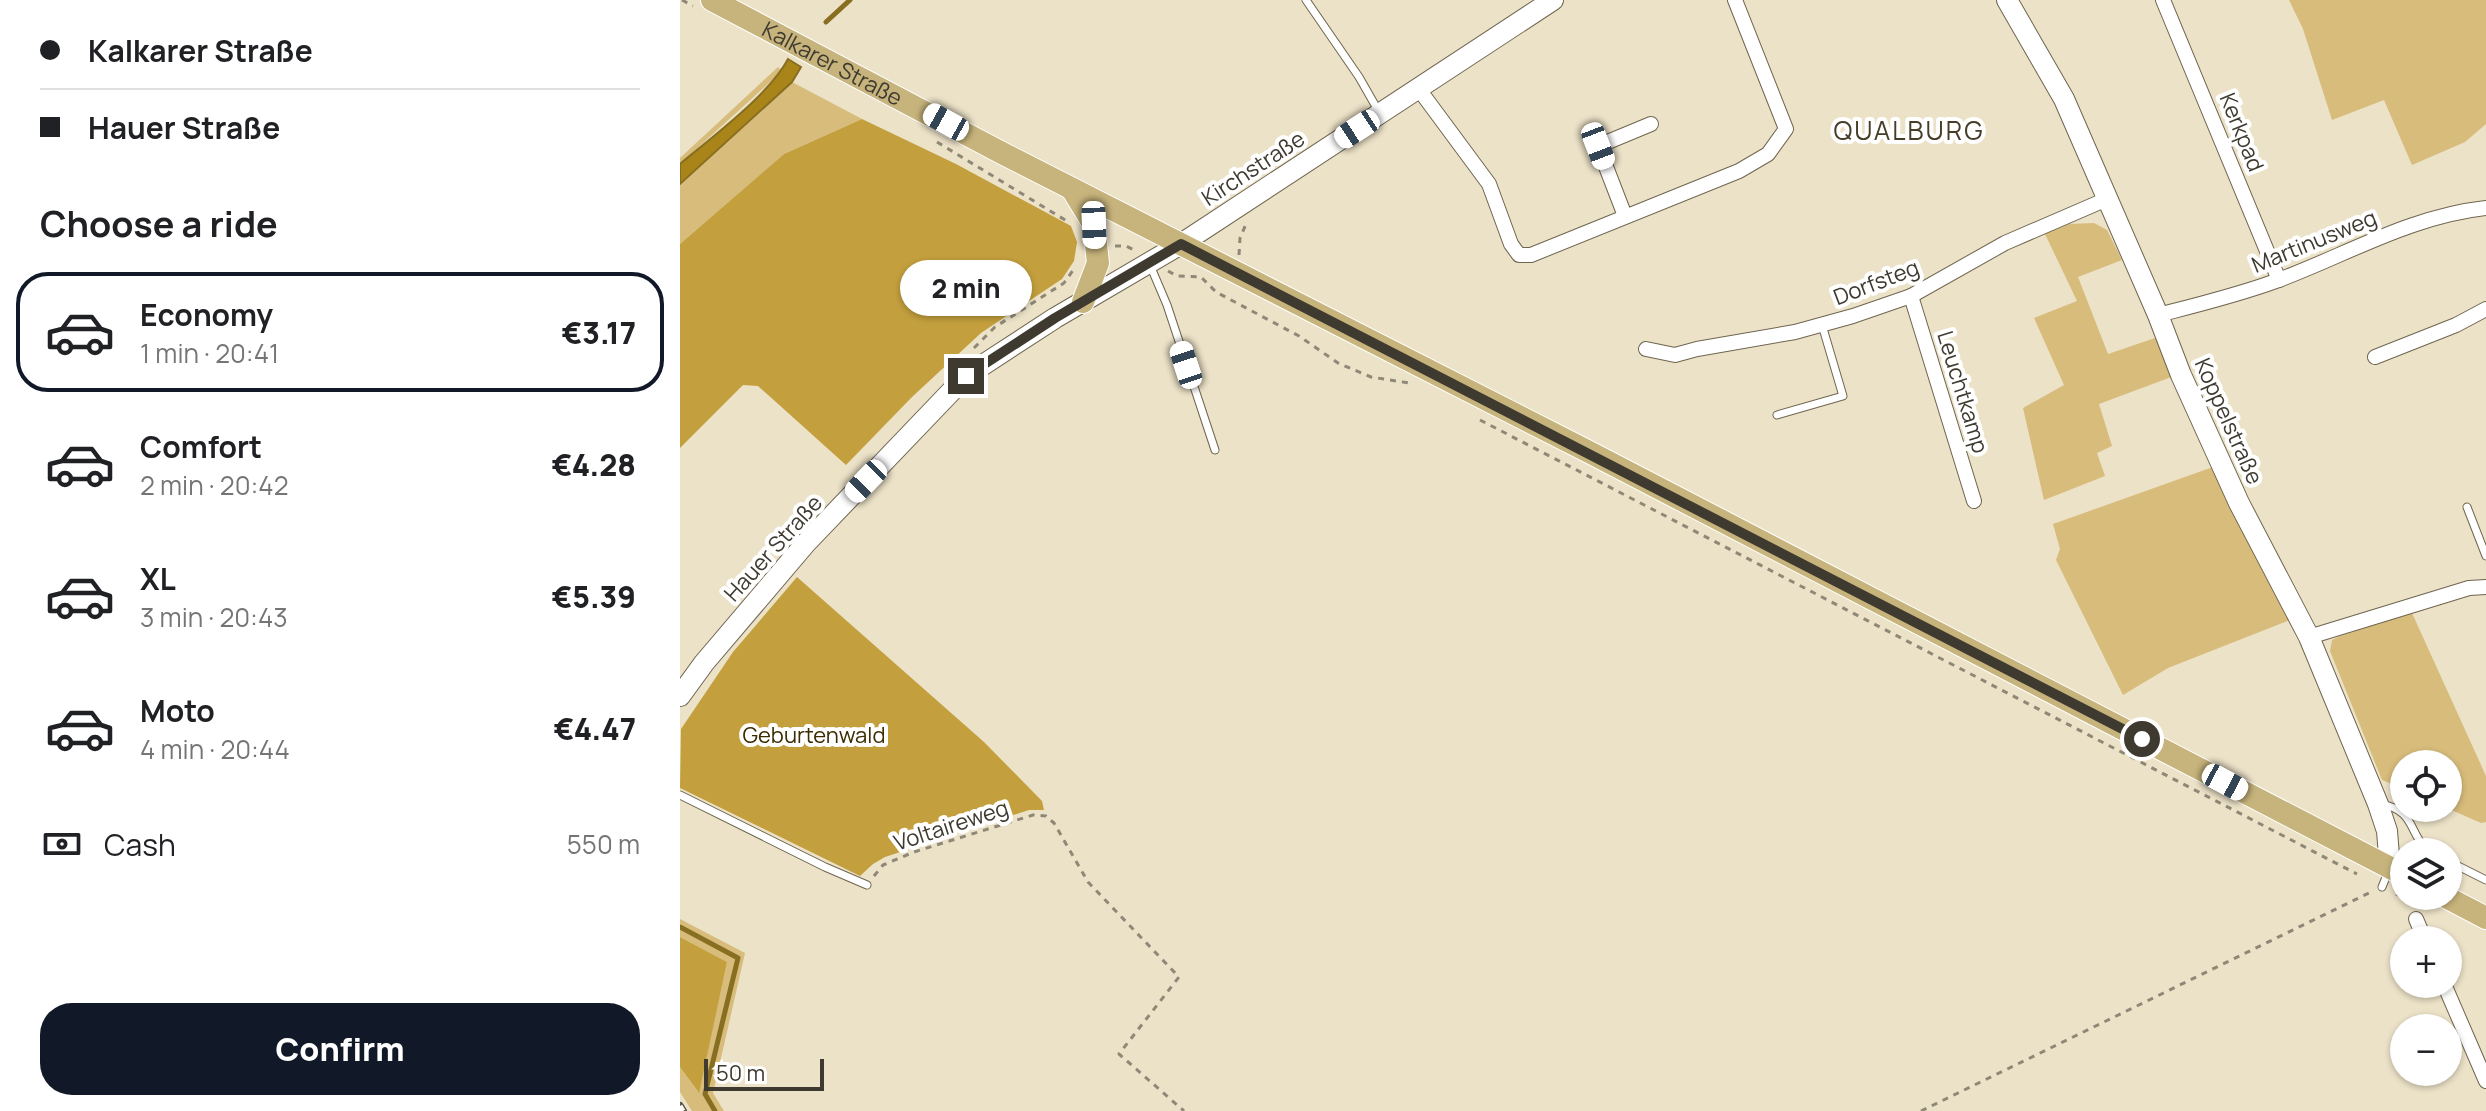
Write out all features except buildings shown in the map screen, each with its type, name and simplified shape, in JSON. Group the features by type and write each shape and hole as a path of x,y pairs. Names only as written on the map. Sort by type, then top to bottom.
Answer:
{"main road":[{"name":"Kalkarer Straße","path":"712,0 1230,270 1591,453 2390,876"},
{"path":"1071,188 1094,225 1098,263 1083,302"},
{"path":"2462,905 2486,918"}],"street":[{"name":"Kirchstraße","path":"1181,244 1553,0"},
{"path":"1418,88 1489,184 1511,244 1519,255 1531,255 1739,171 1768,154 1786,129 1735,0"},
{"name":"Koppelstraße","path":"2007,0 2064,99 2239,503 2309,637 2378,804 2387,831 2390,859"},
{"name":"Kerkpad","path":"2163,0 2279,280"},
{"path":"1625,216 1598,146 1651,124"},
{"name":"Dorfsteg","path":"1646,349 1675,355 1822,325 1911,296 2005,243 2107,199"},
{"name":"Martinusweg","path":"2158,315 2279,280 2403,228 2466,210 2486,208"},
{"name":"Hauer Straße","path":"680,696 704,663 806,543 966,376 1181,244"},
{"name":"Leuchtkamp","path":"1911,296 1974,501"},
{"path":"2375,357 2456,325 2486,309"},
{"path":"2309,637 2469,588 2486,587"},
{"path":"2416,919 2419,926"},
{"path":"2450,998 2486,1081"}],"lane":[{"path":"1306,0 1359,77 1380,114"},
{"path":"1150,262 1215,450"},
{"path":"1777,415 1843,396 1822,325"},
{"path":"2467,507 2486,556"},
{"path":"680,795 867,885"},
{"path":"2378,804 2402,811 2419,838"},
{"path":"2462,868 2486,880"}],"path":[{"path":"1230,270 1240,254 1240,238 1253,217"},
{"path":"1095,246 1126,246 1177,276 1201,277 1216,292 1299,336 1338,363 1393,383 1413,383"},
{"path":"1478,419 2390,876"},
{"name":"Voltaireweg","path":"867,885 883,865 914,852 1033,815 1046,816 1054,823 1088,882 1179,977 1119,1054 1184,1111"},
{"path":"1921,1111 2390,878"}],"shaded area":[{"path":"2289,0 2486,0 2486,124 2465,142 2412,165 2384,100 2332,120 2303,29"},
{"path":"788,59 801,67 792,82 680,184 680,164 754,101"},
{"path":"778,67 782,71 680,164 680,158"},
{"path":"792,82 862,119 784,154 680,244 680,184"},
{"path":"2094,223 2107,230 2122,260 2078,277 2108,354 2158,337 2174,376 2099,404 2112,446 2097,453 2105,476 2044,500 2023,408 2064,385 2034,318 2077,301 2045,234 2069,224"},
{"path":"2213,467 2290,620 2168,668 2123,695 2056,560 2060,549 2053,524"},
{"path":"2412,613 2486,776 2486,822 2481,823 2462,815 2462,750 2390,750 2390,783 2382,780 2330,651 2332,640"},
{"path":"680,919 745,953 713,1093 724,1111 692,1111 680,1092 680,1067 698,1092 727,962 680,937"}],"green space":[{"path":"862,119 956,164 1071,226 1077,242 1074,261 1062,279 981,333 912,397 846,465 758,386 743,385 680,448 680,244 784,154"},
{"name":"Geburtenwald","path":"797,577 984,742 1042,801 1044,810 1029,810 885,857 860,876 680,788 681,729 733,652"},
{"path":"680,937 727,962 699,1093 680,1067"}],"waterway":[{"path":"826,22 850,0"},
{"path":"680,927 738,958 705,1094 715,1111"}],"railway":[{"path":"680,1106 683,1111"}],"district":[{"name":"QUALBURG","path":"1909,131"}],"route":[{"path":"966,376 1055,318 1181,244 2142,739"}]}
